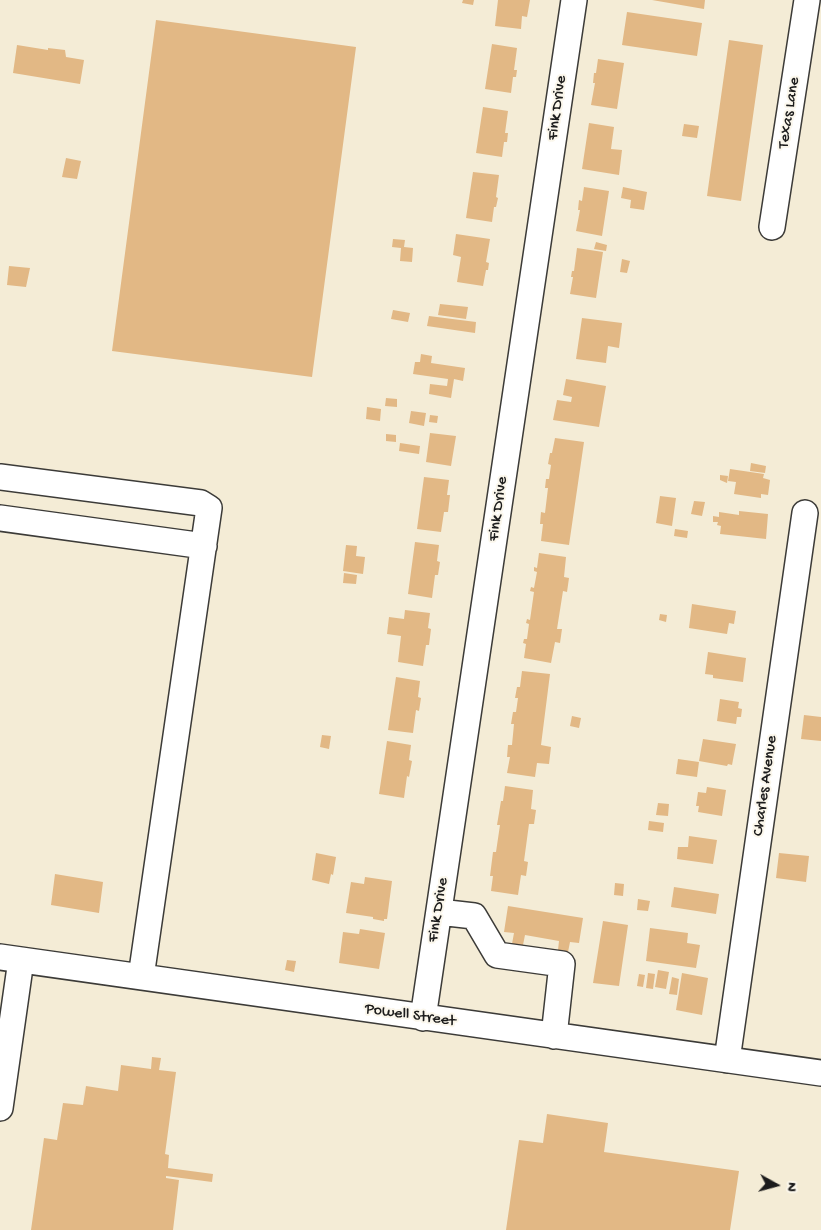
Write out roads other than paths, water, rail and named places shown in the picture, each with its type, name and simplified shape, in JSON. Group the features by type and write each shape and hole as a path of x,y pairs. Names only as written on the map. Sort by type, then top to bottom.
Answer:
{"street":[{"name":"Fink Drive","path":"423,1018 574,0"},
{"name":"Texas Lane","path":"772,227 807,0"},
{"path":"0,477 200,503 209,508 140,977"},
{"name":"Charles Avenue","path":"727,1060 805,512"},
{"path":"0,518 204,546"},
{"path":"439,912 474,916 496,955 562,964 554,1036"},
{"path":"0,1108 10,959"},
{"name":"Powell Street","path":"10,959 821,1073"}]}
